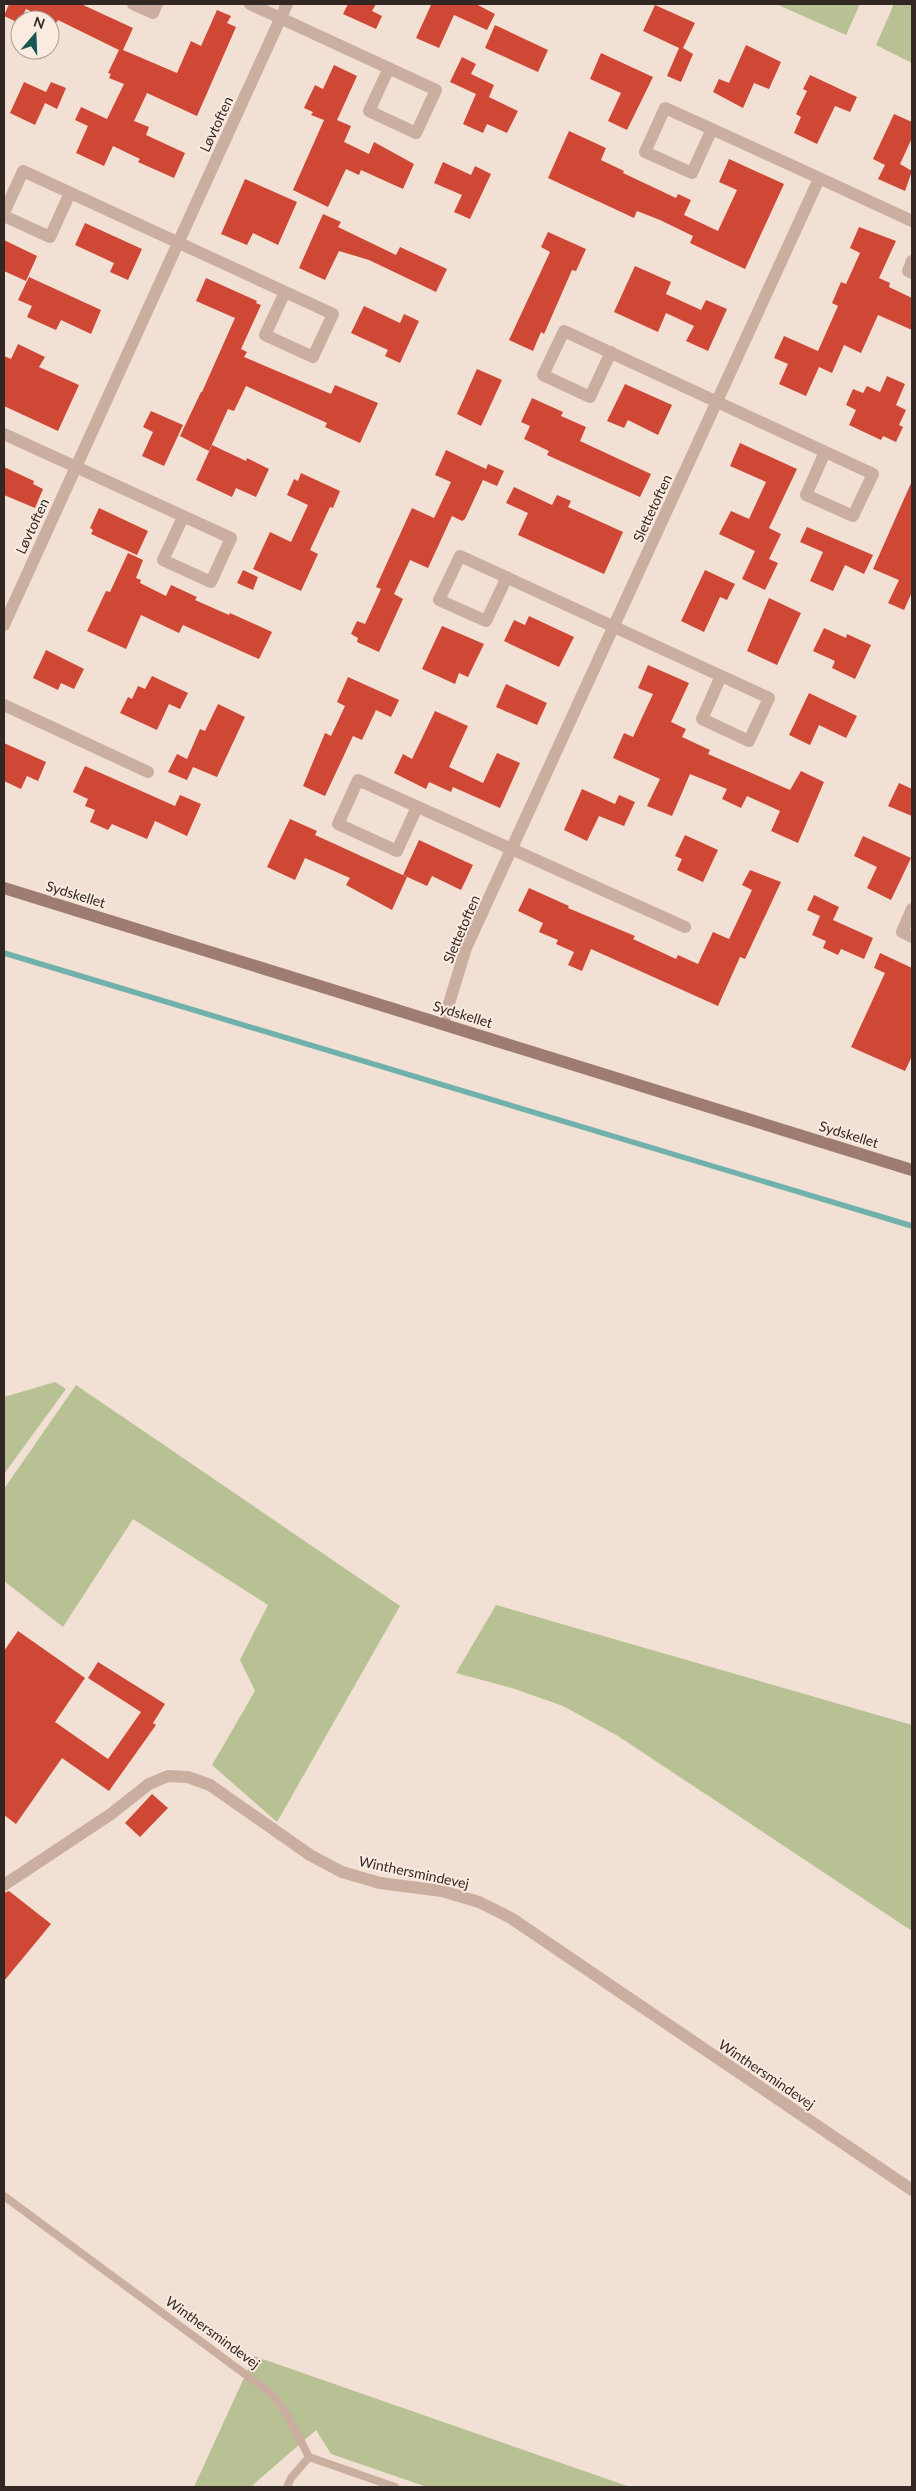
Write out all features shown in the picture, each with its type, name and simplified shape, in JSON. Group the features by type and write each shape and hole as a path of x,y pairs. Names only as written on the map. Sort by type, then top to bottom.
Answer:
{"street":[{"path":"134,4 153,13 157,4"},
{"path":"250,4 281,18 389,68 436,90 416,133 369,111 389,68"},
{"name":"Løvtoften","path":"4,625 287,4"},
{"path":"712,129 692,173 645,152 665,108 712,129 912,222"},
{"path":"70,193 50,237 4,214 23,172 70,193 285,292 332,314 312,357 265,335 285,292"},
{"name":"Slettetoften","path":"443,1023 466,948 513,850 820,179"},
{"path":"912,261 908,271 912,274"},
{"path":"611,352 590,396 543,375 564,331 611,352 873,474 853,516 806,495 825,452"},
{"path":"4,434 231,538 211,582 163,560 183,517"},
{"path":"506,577 486,621 439,600 460,556 506,577 722,676 769,698 749,741 702,719 722,676"},
{"path":"4,705 148,772"},
{"path":"417,807 397,850 338,824 358,780 685,927"},
{"name":"Sydskellet","path":"4,888 912,1170"},
{"path":"912,909 902,932 912,937"},
{"name":"Winthersmindevej","path":"4,1885 111,1814 148,1784 168,1776 188,1777 210,1784 310,1855 342,1872 380,1883 442,1891 479,1902 511,1918 912,2190"}],"lane":[{"name":"Winthersmindevej","path":"4,2196 272,2394 288,2416 309,2457"},
{"path":"288,2487 291,2478 309,2457 395,2487"}],"green space":[{"path":"776,4 860,4 846,35"},
{"path":"894,4 912,4 912,63 876,45"},
{"path":"55,1382 66,1389 4,1474 4,1397"},
{"path":"76,1385 400,1606 277,1822 212,1765 255,1691 240,1660 268,1605 133,1519 63,1627 4,1581 4,1489"},
{"path":"496,1605 912,1725 912,1931 618,1736 563,1706 512,1688 456,1673"},
{"path":"254,2356 630,2487 427,2487 331,2454 316,2430 252,2487 194,2487"}],"building":[{"path":"9,4 81,4 133,28 123,50 177,73 191,41 201,46 217,10 231,16 227,23 236,27 197,116 147,93 134,121 149,127 146,135 185,153 174,178 138,162 140,159 113,146 104,166 76,153 88,126 75,120 81,107 107,119 124,84 109,78 111,74 108,73 119,50 60,21 60,10 10,10 10,19 4,16"},
{"path":"348,4 376,4 372,11 382,16 376,29 343,14"},
{"path":"429,4 476,4 495,14 487,30 454,15 439,48 416,38 431,5"},
{"path":"655,5 695,23 683,48 693,54 681,82 667,76 679,48 643,31"},
{"path":"495,25 548,50 538,72 485,48"},
{"path":"746,45 781,62 769,89 754,83 743,108 713,92 719,79 729,83"},
{"path":"601,53 653,77 627,130 608,121 621,93 590,79"},
{"path":"462,57 476,64 471,74 494,85 489,97 518,111 507,133 487,124 483,133 463,124 476,94 450,82"},
{"path":"334,65 357,76 337,120 351,126 344,142 369,154 374,142 414,164 403,189 361,170 359,175 346,169 328,207 293,190 324,120 311,115 313,112 304,108 315,85 323,89"},
{"path":"810,75 857,97 850,112 835,106 817,144 794,133 801,117 796,114 807,91 803,89"},
{"path":"24,82 46,92 51,82 66,88 57,109 45,103 35,125 10,113"},
{"path":"894,114 912,122 912,138 900,164 912,171 905,191 878,179 885,165 873,159"},
{"path":"569,131 606,148 601,160 624,171 623,173 676,198 678,194 691,200 684,215 718,231 737,190 719,182 729,159 784,184 745,269 690,243 693,236 660,220 637,211 634,218 548,178"},
{"path":"443,162 471,175 475,166 491,174 470,219 454,212 462,195 434,183"},
{"path":"245,179 297,202 278,245 253,233 247,245 221,234"},
{"path":"323,214 341,222 338,227 396,255 400,247 447,269 436,292 369,260 339,251 325,280 299,268"},
{"path":"85,223 142,249 128,280 110,272 114,263 75,245"},
{"path":"859,227 896,241 879,278 890,283 889,287 912,298 912,330 878,315 861,353 844,345 832,373 819,367 806,396 779,384 788,364 774,358 784,336 818,351 838,306 832,303 841,282 846,284 860,253 850,248"},
{"path":"548,232 586,249 576,271 572,270 544,334 541,332 533,351 509,340 550,252 541,247"},
{"path":"4,240 37,256 26,281 4,271"},
{"path":"635,266 671,282 666,294 701,310 706,300 727,309 708,351 686,341 694,326 666,313 658,332 614,312"},
{"path":"29,277 101,310 91,334 61,320 56,330 27,317 32,306 18,300"},
{"path":"206,278 257,301 256,303 261,305 241,349 247,352 244,357 331,394 335,385 378,403 360,443 325,427 327,423 246,386 234,411 228,409 209,451 180,436 235,318 196,301"},
{"path":"364,306 400,323 404,314 419,321 400,363 385,356 388,350 351,333"},
{"path":"18,344 45,357 39,367 79,385 58,431 4,406 4,356 11,359"},
{"path":"477,369 502,380 481,426 457,414"},
{"path":"887,376 905,384 896,405 906,410 899,425 903,427 896,442 883,436 881,440 849,425 856,410 846,405 853,389 863,393 867,386 880,392"},
{"path":"625,384 672,405 658,435 628,420 624,428 607,421"},
{"path":"532,398 563,412 561,416 586,427 580,441 651,474 640,497 547,455 549,451 524,439 530,426 521,422"},
{"path":"151,411 183,425 164,466 142,456 153,432 143,427"},
{"path":"740,443 797,469 769,528 781,534 769,559 778,563 765,590 742,579 755,551 719,534 731,511 749,519 766,482 730,466"},
{"path":"212,445 246,461 247,458 269,469 256,497 236,488 232,497 196,480"},
{"path":"446,450 486,469 488,464 504,471 497,486 483,480 465,519 462,521 452,516 428,568 410,560 394,594 403,599 379,652 357,642 358,638 351,634 357,621 365,624 381,589 376,587 412,508 434,518 451,482 435,475"},
{"path":"4,467 34,481 33,484 43,489 35,508 4,495"},
{"path":"301,473 340,491 333,508 330,507 310,550 318,554 301,591 253,569 270,532 291,542 308,505 287,495 294,479 298,481"},
{"path":"912,481 912,592 904,610 888,603 899,580 873,569"},
{"path":"514,487 552,505 557,495 571,501 568,507 623,532 604,574 518,535 528,513 506,503"},
{"path":"99,508 148,531 137,555 91,534 93,530 90,528"},
{"path":"807,527 873,555 864,574 845,565 833,591 810,581 823,552 800,542"},
{"path":"128,553 143,560 136,578 141,580 140,583 166,596 171,585 197,597 195,600 272,632 259,659 183,625 179,633 141,615 126,649 87,631 106,591 110,592"},
{"path":"243,570 258,577 253,590 237,583"},
{"path":"705,570 735,584 727,600 720,597 704,632 681,621"},
{"path":"769,598 801,613 777,665 747,651"},
{"path":"529,616 574,637 559,667 504,641 514,620 525,625"},
{"path":"442,626 484,644 468,677 459,673 455,684 422,669"},
{"path":"824,628 846,638 847,634 871,645 855,679 832,668 835,661 813,651"},
{"path":"46,650 84,669 74,689 61,683 58,690 33,678"},
{"path":"648,665 689,683 671,722 686,729 682,737 710,750 708,754 790,790 801,771 824,782 798,843 771,831 780,811 747,796 741,808 722,799 727,789 690,774 672,816 647,806 660,779 613,758 624,733 633,737 653,694 638,688"},
{"path":"152,676 188,693 180,709 169,704 157,730 120,713 128,697 132,699 138,686 145,689"},
{"path":"348,677 399,700 391,717 376,710 362,740 353,736 325,796 303,786 325,733 331,736 345,706 337,702"},
{"path":"506,684 547,703 537,725 496,707"},
{"path":"809,693 857,716 846,738 819,725 810,745 789,735"},
{"path":"218,704 245,717 217,777 193,767 187,780 168,772 177,754 187,759 200,729 205,731"},
{"path":"435,711 468,726 449,767 483,783 497,753 520,763 500,808 453,787 451,792 429,782 426,789 394,773 403,754 412,759"},
{"path":"4,743 46,762 38,781 27,776 21,789 4,781"},
{"path":"85,766 175,806 180,795 201,804 187,836 155,821 147,839 112,824 108,830 90,822 95,810 85,806 88,799 73,792"},
{"path":"899,783 912,789 912,816 888,806"},
{"path":"582,789 615,804 619,795 635,802 624,826 599,816 587,841 564,830"},
{"path":"290,819 317,831 315,835 407,877 392,910 346,885 350,878 305,858 295,880 267,867"},
{"path":"685,835 718,850 703,882 677,870 682,859 675,856"},
{"path":"863,836 911,858 891,900 867,888 877,867 854,856"},
{"path":"419,840 473,865 461,890 432,876 427,886 403,875"},
{"path":"750,870 781,882 745,959 740,957 718,1006 591,949 582,971 568,965 574,952 556,944 558,940 539,932 543,923 518,911 529,888 569,906 568,908 635,936 633,939 676,959 678,955 698,964 713,932 729,939 752,890 742,885"},
{"path":"814,895 839,907 833,920 873,938 864,959 841,949 838,955 823,948 826,941 812,935 820,916 807,910"},
{"path":"880,953 912,968 912,1056 905,1071 851,1047 885,973 874,968"},
{"path":"18,1631 85,1678 55,1722 108,1759 141,1712 88,1678 98,1662 165,1704 153,1723 156,1725 109,1791 62,1758 16,1824 4,1815 4,1651"},
{"path":"152,1794 168,1808 140,1837 125,1823"},
{"path":"9,1891 51,1924 4,1981 4,1893"}],"waterway":[{"path":"4,953 912,1226"}]}
